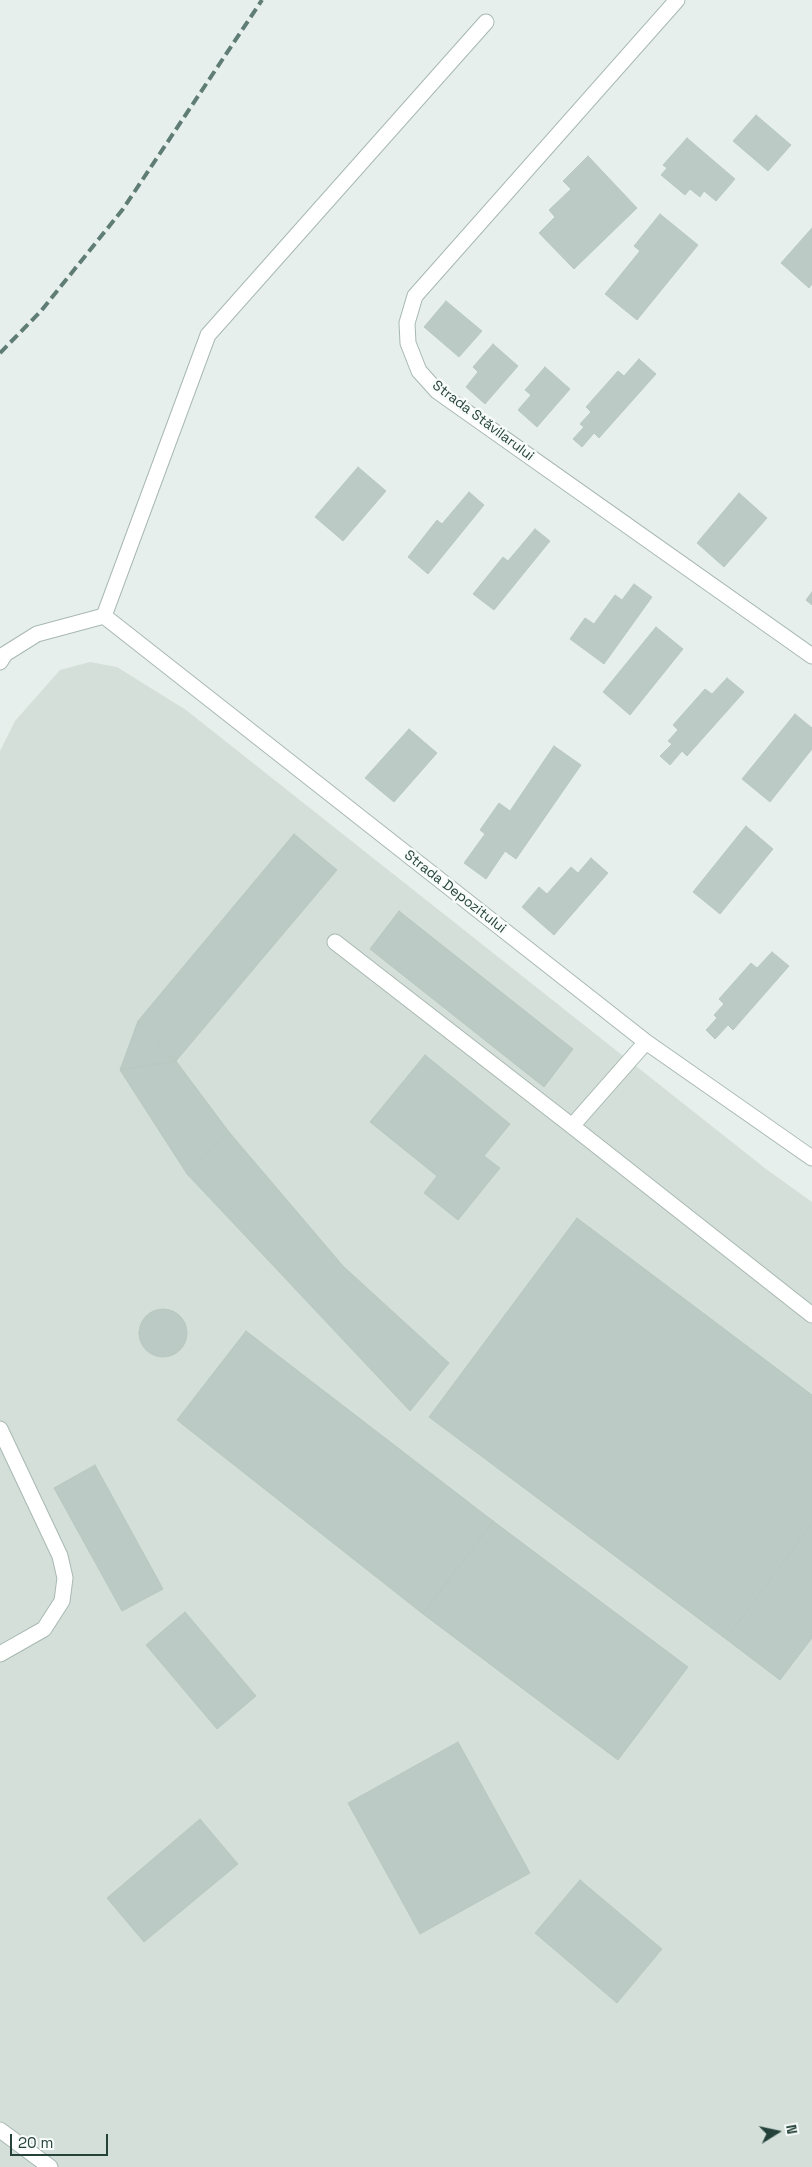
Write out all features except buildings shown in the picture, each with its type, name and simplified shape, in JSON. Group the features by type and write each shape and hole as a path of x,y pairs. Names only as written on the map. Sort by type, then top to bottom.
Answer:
{"street":[{"name":"Strada Stăvilarului","path":"677,0 415,296 407,323 408,343 419,371 438,391 812,656"},
{"path":"0,662 5,654 37,634 104,616 208,335 486,22"},
{"name":"Strada Depozitului","path":"104,616 646,1042 812,1158"},
{"path":"335,942 812,1314"},
{"path":"572,1126 646,1042"},
{"path":"0,1429 60,1556 65,1578 62,1601 44,1629 0,1654"},
{"path":"0,2130 50,2167"}],"shaded area":[{"path":"90,662 117,667 186,710 766,1169 812,1202 812,2167 0,2167 0,751 15,721 60,670"}],"railway":[{"path":"0,353 41,311 123,209 262,0"}]}
